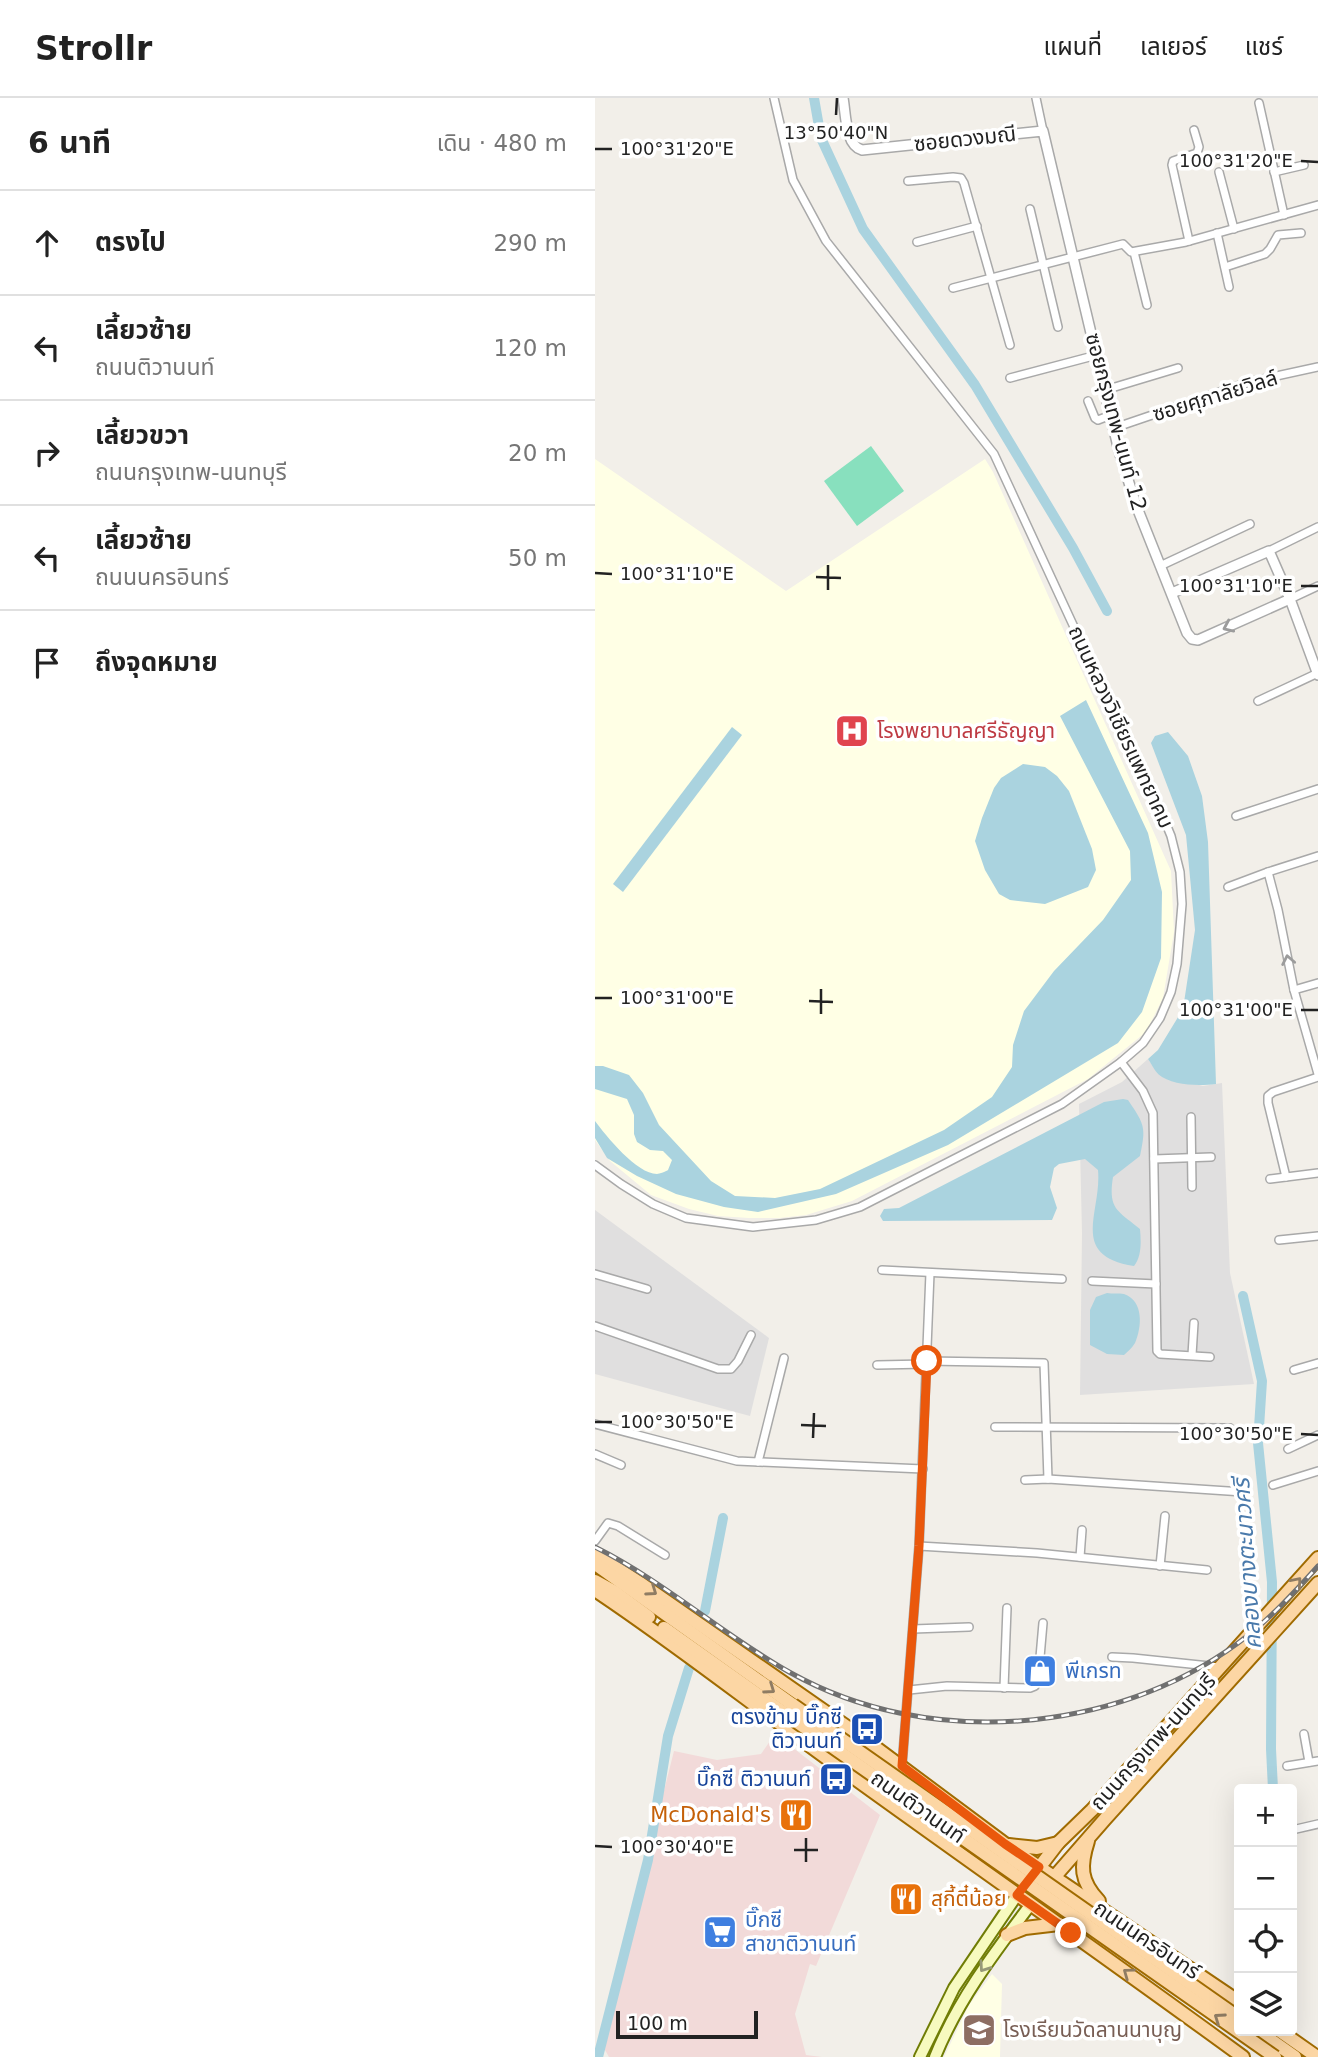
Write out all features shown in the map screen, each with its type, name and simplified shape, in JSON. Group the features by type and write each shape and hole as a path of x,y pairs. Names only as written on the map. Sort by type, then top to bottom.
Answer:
{"main road":[{"name":"ถนนติวานนท์","path":"595,1554 902,1766 1005,1844 1054,1877"},
{"name":"ถนนกรุงเทพ-นนทบุรี","path":"1017,1895 1058,1843 1092,1810 1318,1558"},
{"name":"ถนนติวานนท์","path":"595,1563 790,1710 1275,2057"},
{"name":"ถนนติวานนท์","path":"595,1581 790,1710 1234,2015"},
{"name":"ถนนกรุงเทพ-นนทบุรี","path":"1031,1904 1318,1583"},
{"name":"ถนนติวานนท์","path":"595,1590 1031,1904"},
{"path":"1223,1665 1234,1675"},
{"path":"1089,1837 1082,1865 1086,1884 1112,1916"},
{"path":"1005,1844 1037,1848 1058,1843"},
{"path":"982,1870 1000,1872 1008,1865 1010,1855 1005,1844"},
{"name":"ถนนนครอินทร์","path":"1054,1877 1234,2000"},
{"path":"920,2057 954,1987 1017,1895"},
{"path":"1071,1933 1064,1918 1067,1906 1077,1900 1095,1904"},
{"path":"935,2057 967,1992 1031,1904"},
{"name":"ถนนนครอินทร์","path":"1031,1904 1243,2057"},
{"path":"1007,1935 1025,1928 1059,1924"},
{"path":"1265,2036 1295,2057"},
{"path":"1288,2036 1317,2057"}],"street":[{"name":"ถนนหลวงวิเชียรแพทยาคม","path":"595,1164 653,1204 686,1218 753,1227 816,1220 860,1207 1062,1104 1121,1062 1143,1043 1160,1018 1171,992 1177,964 1182,904 1180,872 1171,836 1157,802 994,454 826,241 793,180 774,98"},
{"name":"ซอยดวงมณี","path":"843,98 851,141 855,148 862,150 1043,131"},
{"name":"ซอยกรุงเทพ-นนท์ 12","path":"1036,98 1114,428 1136,505 1187,633 1192,639 1198,640 1290,599"},
{"path":"1259,103 1284,215"},
{"path":"1189,241 1172,165 1173,161 1197,153 1199,148 1194,130"},
{"path":"1274,172 1304,165"},
{"path":"1219,172 1234,229"},
{"path":"908,181 961,178 1010,345"},
{"path":"953,288 1123,244 1129,252 1134,252 1189,241 1318,205"},
{"path":"1030,209 1058,327"},
{"path":"917,242 977,226"},
{"path":"1217,233 1229,287"},
{"path":"1225,267 1265,254 1278,235 1301,233"},
{"path":"1134,252 1147,305"},
{"path":"1010,378 1097,355"},
{"name":"ซอยศุภาลัยวิลล์","path":"1114,428 1249,382 1318,367"},
{"path":"1105,390 1178,368"},
{"path":"1088,401 1094,418 1098,420 1111,415"},
{"path":"1160,565 1250,524"},
{"path":"1172,593 1318,527"},
{"path":"1258,701 1318,674 1269,551"},
{"path":"1290,599 1318,586"},
{"path":"1236,816 1318,789"},
{"path":"1228,887 1318,856"},
{"path":"1268,872 1294,990 1318,1075 1268,1096 1286,1177"},
{"path":"1294,990 1318,983"},
{"path":"1121,1062 1143,1091 1153,1113 1157,1351 1160,1354 1210,1357"},
{"path":"1191,1117 1192,1186"},
{"path":"1154,1159 1211,1157"},
{"name":"ถนนหลวงวิเชียรแพทยาคม","path":"595,1158 605,1171"},
{"path":"1270,1179 1318,1173"},
{"path":"1279,1240 1318,1236"},
{"path":"882,1270 1062,1279"},
{"path":"902,1766 919,1546 930,1273"},
{"path":"595,1274 647,1289"},
{"path":"1092,1281 1156,1284"},
{"path":"1192,1355 1194,1323"},
{"path":"595,1326 718,1369 731,1369 751,1335"},
{"path":"758,1462 784,1358"},
{"path":"877,1365 1044,1363 1048,1479"},
{"path":"1294,1370 1318,1363"},
{"path":"595,1424 724,1459 923,1469"},
{"path":"995,1427 1230,1428"},
{"path":"1288,1449 1318,1435"},
{"path":"595,1454 621,1465"},
{"path":"1273,1485 1318,1471"},
{"path":"1025,1480 1048,1479 1243,1492"},
{"path":"1160,1566 1165,1516"},
{"path":"595,1541 608,1523 618,1525 665,1555"},
{"path":"1080,1557 1082,1530"},
{"path":"919,1546 1080,1557 1207,1570"},
{"path":"1004,1688 1007,1608"},
{"path":"909,1690 947,1686 1035,1686 1038,1680 1043,1623"},
{"path":"913,1629 969,1627"},
{"path":"1112,1657 1223,1665"},
{"path":"1304,1734 1309,1762"},
{"path":"1287,1766 1318,1761"},
{"path":"1297,1829 1318,1824"}],"shaded area":[{"name":"โรงพยาบาลศรีธัญญา","path":"595,459 786,591 985,459 1171,871 1174,932 1163,998 1146,1032 1088,1079 852,1201 806,1215 749,1218 718,1216 689,1209 651,1195 610,1161 595,1140"},
{"path":"1148,1059 1158,1074 1203,1086 1222,1083 1230,1273 1254,1384 1080,1395 1082,1233 1079,1104 1122,1082"},
{"path":"595,1210 769,1338 750,1416 595,1374"},
{"path":"775,1734 880,1815 816,1966 810,1964 795,2014 806,2055 822,2057 609,2057 605,2050 610,2006 674,1751 717,1760 761,1754"},
{"name":"โรงเรียนวัดลานนาบุญ","path":"992,1974 1002,1984 1000,2057 944,2057 969,2005"}],"green space":[{"path":"871,446 904,491 857,526 824,481"}],"water":[{"path":"1086,700 1148,833 1162,892 1161,958 1142,1012 1118,1043 948,1145 836,1194 758,1212 724,1207 676,1194 607,1158 595,1138 595,1121 640,1168 657,1174 667,1170 672,1160 663,1151 650,1150 637,1142 634,1115 627,1099 595,1089 595,1066 629,1075 643,1093 659,1125 711,1181 735,1196 775,1198 820,1189 944,1130 992,1097 1012,1067 1013,1045 1024,1011 1054,971 1103,920 1131,880 1130,851 1060,716"},
{"path":"732,727 742,735 623,892 613,884"},
{"path":"1168,732 1188,756 1202,796 1208,842 1216,1084 1194,1085 1171,1081 1158,1074 1148,1059 1158,1050 1183,1009 1195,930 1186,835 1151,743 1155,736"},
{"path":"1023,764 1045,767 1057,776 1069,791 1092,849 1096,870 1088,887 1045,904 1010,900 999,894 985,870 975,841 994,788 1001,778"},
{"path":"1128,1100 1143,1126 1140,1156 1113,1177 1112,1188 1116,1208 1140,1229 1140,1253 1134,1266 1114,1260 1101,1252 1095,1242 1093,1230 1098,1170 1085,1159 1059,1164 1054,1168 1050,1187 1057,1208 1052,1220 883,1221 880,1216 884,1209 899,1208 1104,1102"},
{"path":"1107,1293 1131,1297 1140,1315 1134,1345 1124,1355 1107,1354 1090,1345 1090,1310 1096,1297"}],"waterway":[{"path":"814,98 821,138 863,229 975,385 1073,548 1107,611"},
{"name":"คลองบางตะนาวศรี","path":"1243,1296 1262,1381 1258,1443 1272,1582 1273,1784"},
{"path":"705,1611 723,1518"},
{"path":"598,2057 648,1860 668,1736 689,1668"}],"railway":[{"path":"595,1547 646,1576 791,1673 844,1697 901,1713 959,1721 1019,1721 1077,1713 1135,1697 1188,1674 1238,1643 1290,1597 1318,1566"}],"place":[{"name":"โรงพยาบาลศรีธัญญา","path":"852,731"},
{"name":"พีเกรท","path":"1040,1671"},
{"name":"ตรงข้าม บิ๊กซี ติวานนท์","path":"867,1729"},
{"name":"บิ๊กซี ติวานนท์","path":"836,1779"},
{"name":"McDonald's","path":"796,1815"},
{"name":"สุกี้ตี๋น้อย","path":"906,1899"},
{"name":"บิ๊กซี สาขาติวานนท์","path":"720,1932"},
{"name":"โรงเรียนวัดลานนาบุญ","path":"979,2030"}],"route":[{"path":"927,1361 919,1546 902,1766 1039,1867 1017,1895 1071,1933"}]}
